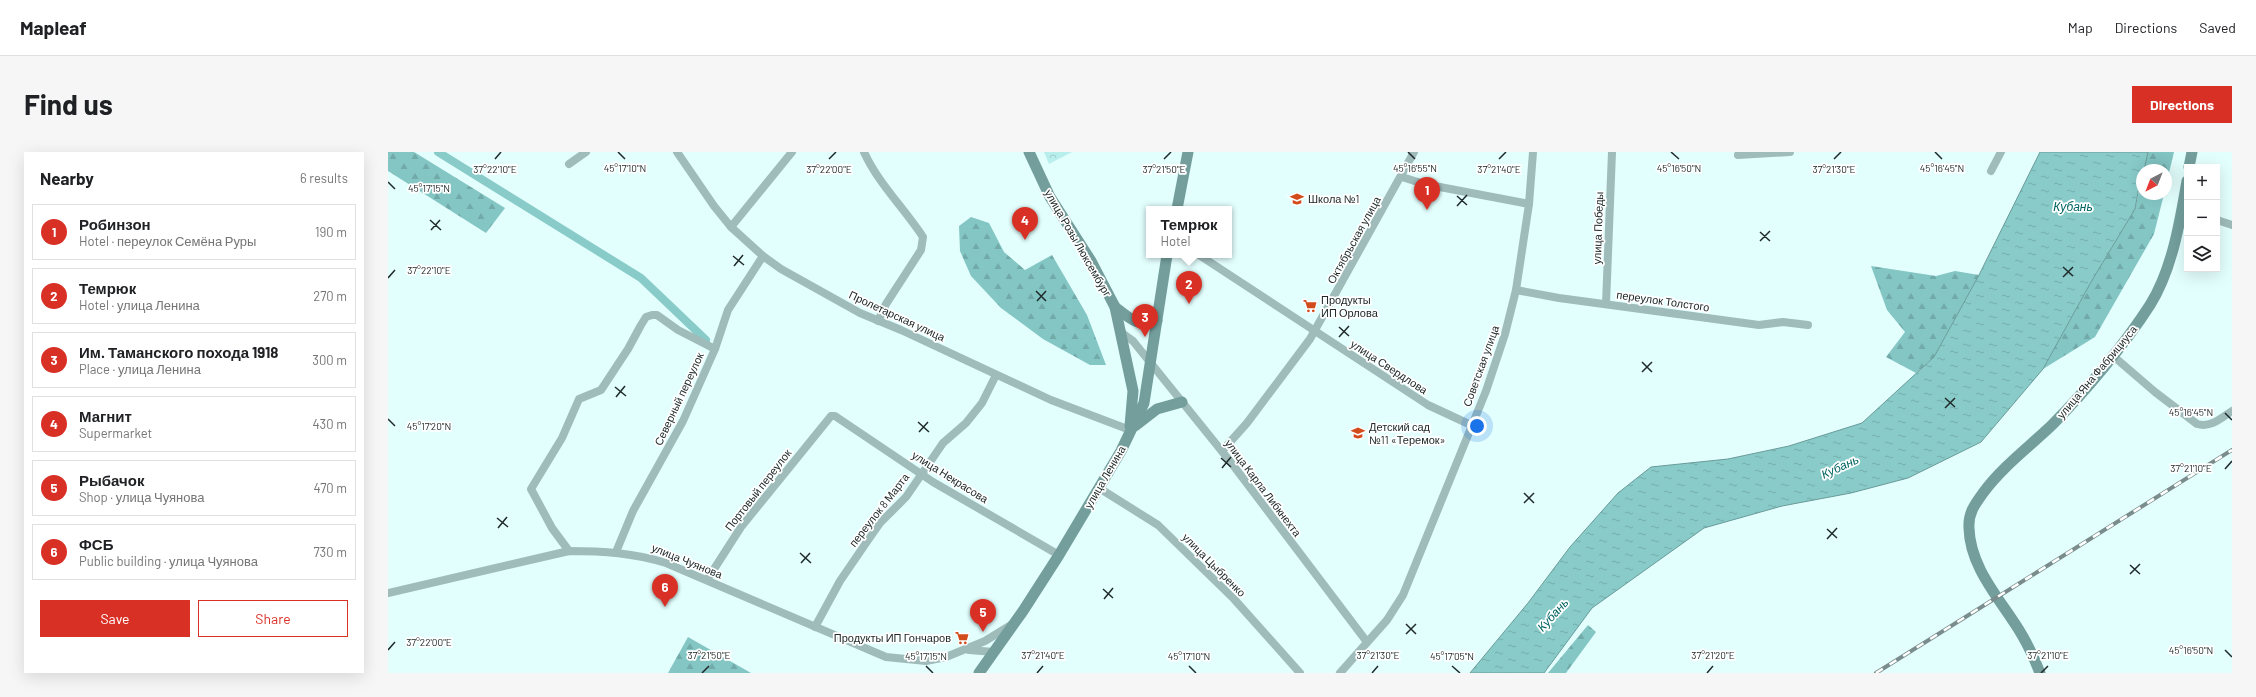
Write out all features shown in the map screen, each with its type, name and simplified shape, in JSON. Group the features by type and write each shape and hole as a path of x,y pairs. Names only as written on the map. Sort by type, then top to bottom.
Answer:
{"street":[{"path":"569,164 586,152"},
{"name":"Пролетарская улица","path":"677,152 714,206 731,227 763,256 803,282 860,313 901,330 1051,400 1130,430"},
{"path":"731,227 792,152"},
{"path":"864,152 875,174 910,216 923,237 921,250 886,304 878,321"},
{"name":"улица Розы Люксембург","path":"1029,152 1054,203 1091,262 1115,307 1122,333 1133,391 1130,430"},
{"path":"1177,206 1188,152"},
{"name":"Октябрьская улица","path":"1222,451 1249,421 1315,331 1402,177 1414,152"},
{"name":"Советская улица","path":"1340,673 1387,620 1402,595 1471,425 1505,334 1516,290 1529,204 1533,152"},
{"name":"улица Победы","path":"1606,304 1612,152"},
{"path":"1738,155 1790,152"},
{"path":"1991,171 2001,152"},
{"path":"2190,164 2192,152"},
{"path":"1402,177 1424,184 1529,204"},
{"name":"улица Яна Фабрициуса","path":"2040,673 2022,636 1982,575 1970,538 1969,513 1984,491 2053,424 2112,355 2140,319 2162,282 2184,213"},
{"path":"2220,221 2232,225"},
{"name":"Северный переулок","path":"616,552 633,511 683,421 715,349 728,310 763,256"},
{"name":"улица Ленина","path":"979,673 1015,623 1059,554 1121,451 1144,403 1167,258"},
{"name":"улица Свердлова","path":"1204,258 1428,406 1471,425"},
{"name":"переулок Толстого","path":"1516,290 1759,325 1783,322 1808,325"},
{"path":"1115,307 1141,324 1149,324 1157,320"},
{"path":"569,551 552,528 531,489 562,438 576,403 584,396 601,390 646,317 657,316 678,330 715,349"},
{"name":"улица Карла Либкнехта","path":"1122,333 1133,341 1222,451 1367,642"},
{"path":"2112,355 2155,392 2197,424 2205,426 2214,423 2232,411"},
{"name":"переулок 8 Марта","path":"815,627 840,581 880,523 906,497 942,443 966,423 982,403 996,375"},
{"path":"1130,430 1157,409 1182,402"},
{"name":"улица Некрасова","path":"830,416 835,416 947,490 1059,554"},
{"name":"Портовый переулок","path":"707,580 741,527 830,416"},
{"name":"улица Цыбренко","path":"1099,488 1158,524 1234,599 1300,673"},
{"name":"улица Чуянова","path":"388,593 569,551 616,552 642,555 707,580 886,657 926,661 946,657 966,650 1015,623"},
{"name":"улица Чуянова","path":"966,650 994,652"}],"green space":[{"path":"388,152 414,152 505,208 486,233 388,171"},
{"path":"1044,152 1072,152 1049,164"},
{"path":"2148,152 2174,152 2171,164 2145,164"},
{"path":"2137,200 2162,200 2154,234 2095,337 2043,369 2091,282 2135,209"},
{"path":"971,217 989,223 1004,252 1025,270 1052,255 1087,315 1106,365 1090,365 1043,339 1001,308 971,276 960,251 959,226"},
{"path":"1871,266 1936,276 1955,271 1979,275 1934,357 1916,373 1886,357 1905,332 1887,310"},
{"path":"1588,625 1596,632 1566,673 1548,673"},
{"path":"688,637 751,673 668,673"}],"water":[{"name":"Кубань","path":"2040,152 2148,152 2145,164 2136,164 2137,200 2135,209 2091,282 2043,369 1981,442 1908,478 1851,493 1782,506 1704,528 1592,608 1544,673 1470,673 1528,603 1570,547 1618,493 1651,467 1728,459 1789,446 1862,423 1934,357 1979,275"}],"waterway":[{"path":"438,152 641,278 706,340"}],"railway":[{"path":"1876,673 2232,450"}],"place":[{"name":"Школа №1","path":"1297,199"},
{"name":"Робинзон","path":"1427,210"},
{"name":"Магнит","path":"1025,240"},
{"name":"Темрюк","path":"1189,304"},
{"name":"Продукты ИП Орлова","path":"1310,306"},
{"name":"Им. Таманского похода 1918","path":"1145,337"},
{"name":"Детский сад №11 «Теремок»","path":"1358,433"},
{"name":"ФСБ","path":"665,607"},
{"name":"Рыбачок","path":"983,632"},
{"name":"Продукты ИП Гончаров","path":"962,638"}]}
